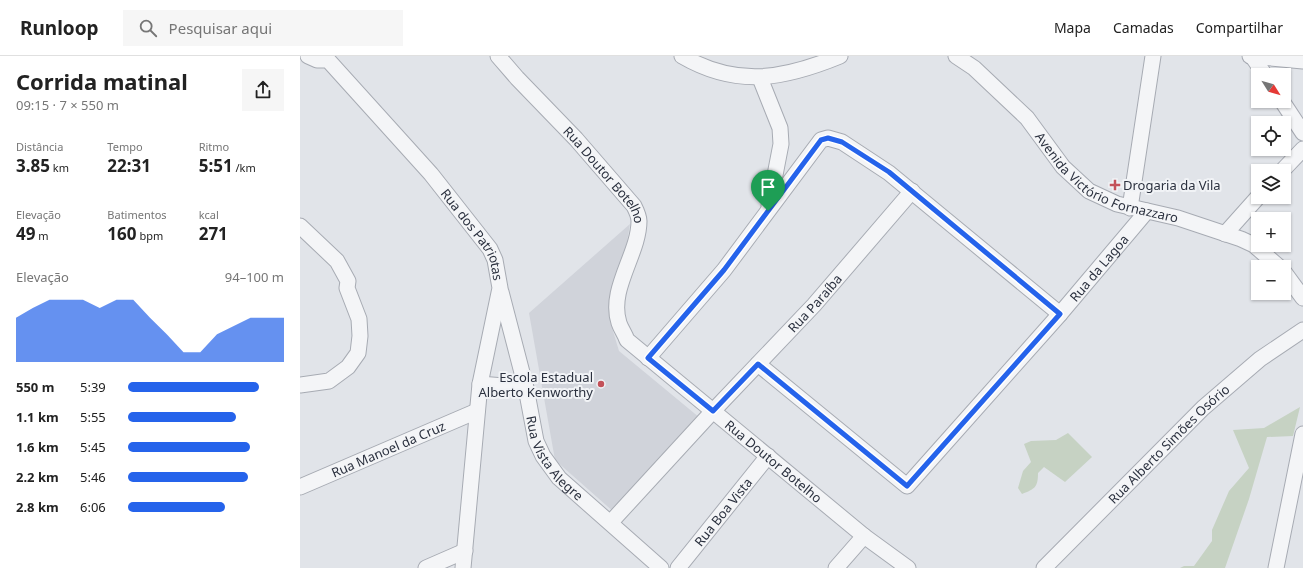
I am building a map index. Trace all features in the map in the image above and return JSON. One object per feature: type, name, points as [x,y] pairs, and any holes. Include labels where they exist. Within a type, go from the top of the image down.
[{"type":"street","name":"Rua dos Patriotas","points":[[308,56],[317,60],[330,58],[431,174],[490,249],[495,260],[500,288],[480,384],[465,551],[462,568]]},
{"type":"street","name":"Rua Doutor Botelho","points":[[498,56],[517,78],[608,173],[634,206],[639,220],[636,236],[619,289],[617,310],[619,323],[627,340],[864,536],[908,568]]},
{"type":"street","points":[[682,56],[697,64],[732,76],[760,78],[816,66],[840,56]]},
{"type":"street","name":"Avenida Victório Fornazzaro","points":[[956,56],[975,62],[1027,118],[1063,168],[1089,192],[1117,204],[1178,218],[1254,245],[1271,260]]},
{"type":"street","points":[[1130,208],[1154,56]]},
{"type":"street","points":[[1251,56],[1303,61]]},
{"type":"street","points":[[1251,56],[1259,68]]},
{"type":"street","points":[[760,78],[780,128],[781,144],[768,211]]},
{"type":"street","points":[[1287,108],[1303,133]]},
{"type":"street","points":[[648,358],[724,270],[821,140],[828,138],[842,142],[889,172],[1060,314]]},
{"type":"street","points":[[1289,164],[1303,149]]},
{"type":"street","name":"Rua Paraíba","points":[[611,522],[713,411],[814,305],[912,191]]},
{"type":"street","points":[[1224,234],[1251,204]]},
{"type":"street","name":"Rua da Lagoa","points":[[758,364],[907,486],[1060,314],[1147,211]]},
{"type":"street","points":[[300,226],[337,261],[348,281],[347,288],[359,319],[360,336],[358,353],[348,367],[329,381],[300,386]]},
{"type":"street","points":[[1291,282],[1303,298]]},
{"type":"street","name":"Rua Vista Alegre","points":[[500,288],[526,388],[536,441],[549,466],[559,478],[611,522],[661,568]]},
{"type":"street","name":"Rua Alberto Simões Osório","points":[[1044,568],[1203,408],[1260,359],[1303,330]]},
{"type":"street","points":[[480,384],[526,388]]},
{"type":"street","name":"Rua Manoel da Cruz","points":[[300,487],[477,411]]},
{"type":"street","points":[[1276,568],[1303,434]]},
{"type":"street","name":"Rua Boa Vista","points":[[678,568],[768,456]]},
{"type":"street","points":[[836,568],[864,536]]},
{"type":"street","points":[[426,568],[465,551]]},
{"type":"shaded area","name":"Escola Estadual Alberto Kenworthy","points":[[630,224],[610,321],[619,351],[700,418],[615,513],[555,460],[529,313]]},
{"type":"green space","points":[[1300,407],[1293,436],[1267,437],[1249,499],[1225,568],[1180,568],[1184,566],[1194,566],[1212,541],[1212,530],[1229,491],[1249,468],[1233,430],[1264,428]]},
{"type":"green space","points":[[1068,433],[1092,457],[1065,482],[1044,467],[1038,473],[1035,487],[1022,494],[1018,488],[1023,471],[1031,462],[1024,444],[1031,441],[1056,440]]},
{"type":"place","name":"Drogaria da Vila","points":[[1115,185]]},
{"type":"place","name":"Escola Estadual Alberto Kenworthy","points":[[601,384]]},
{"type":"route","points":[[828,138],[835,139],[889,172],[1060,314],[907,486],[758,364],[713,411],[648,358],[724,270],[768,211],[821,140],[828,138]]}]
